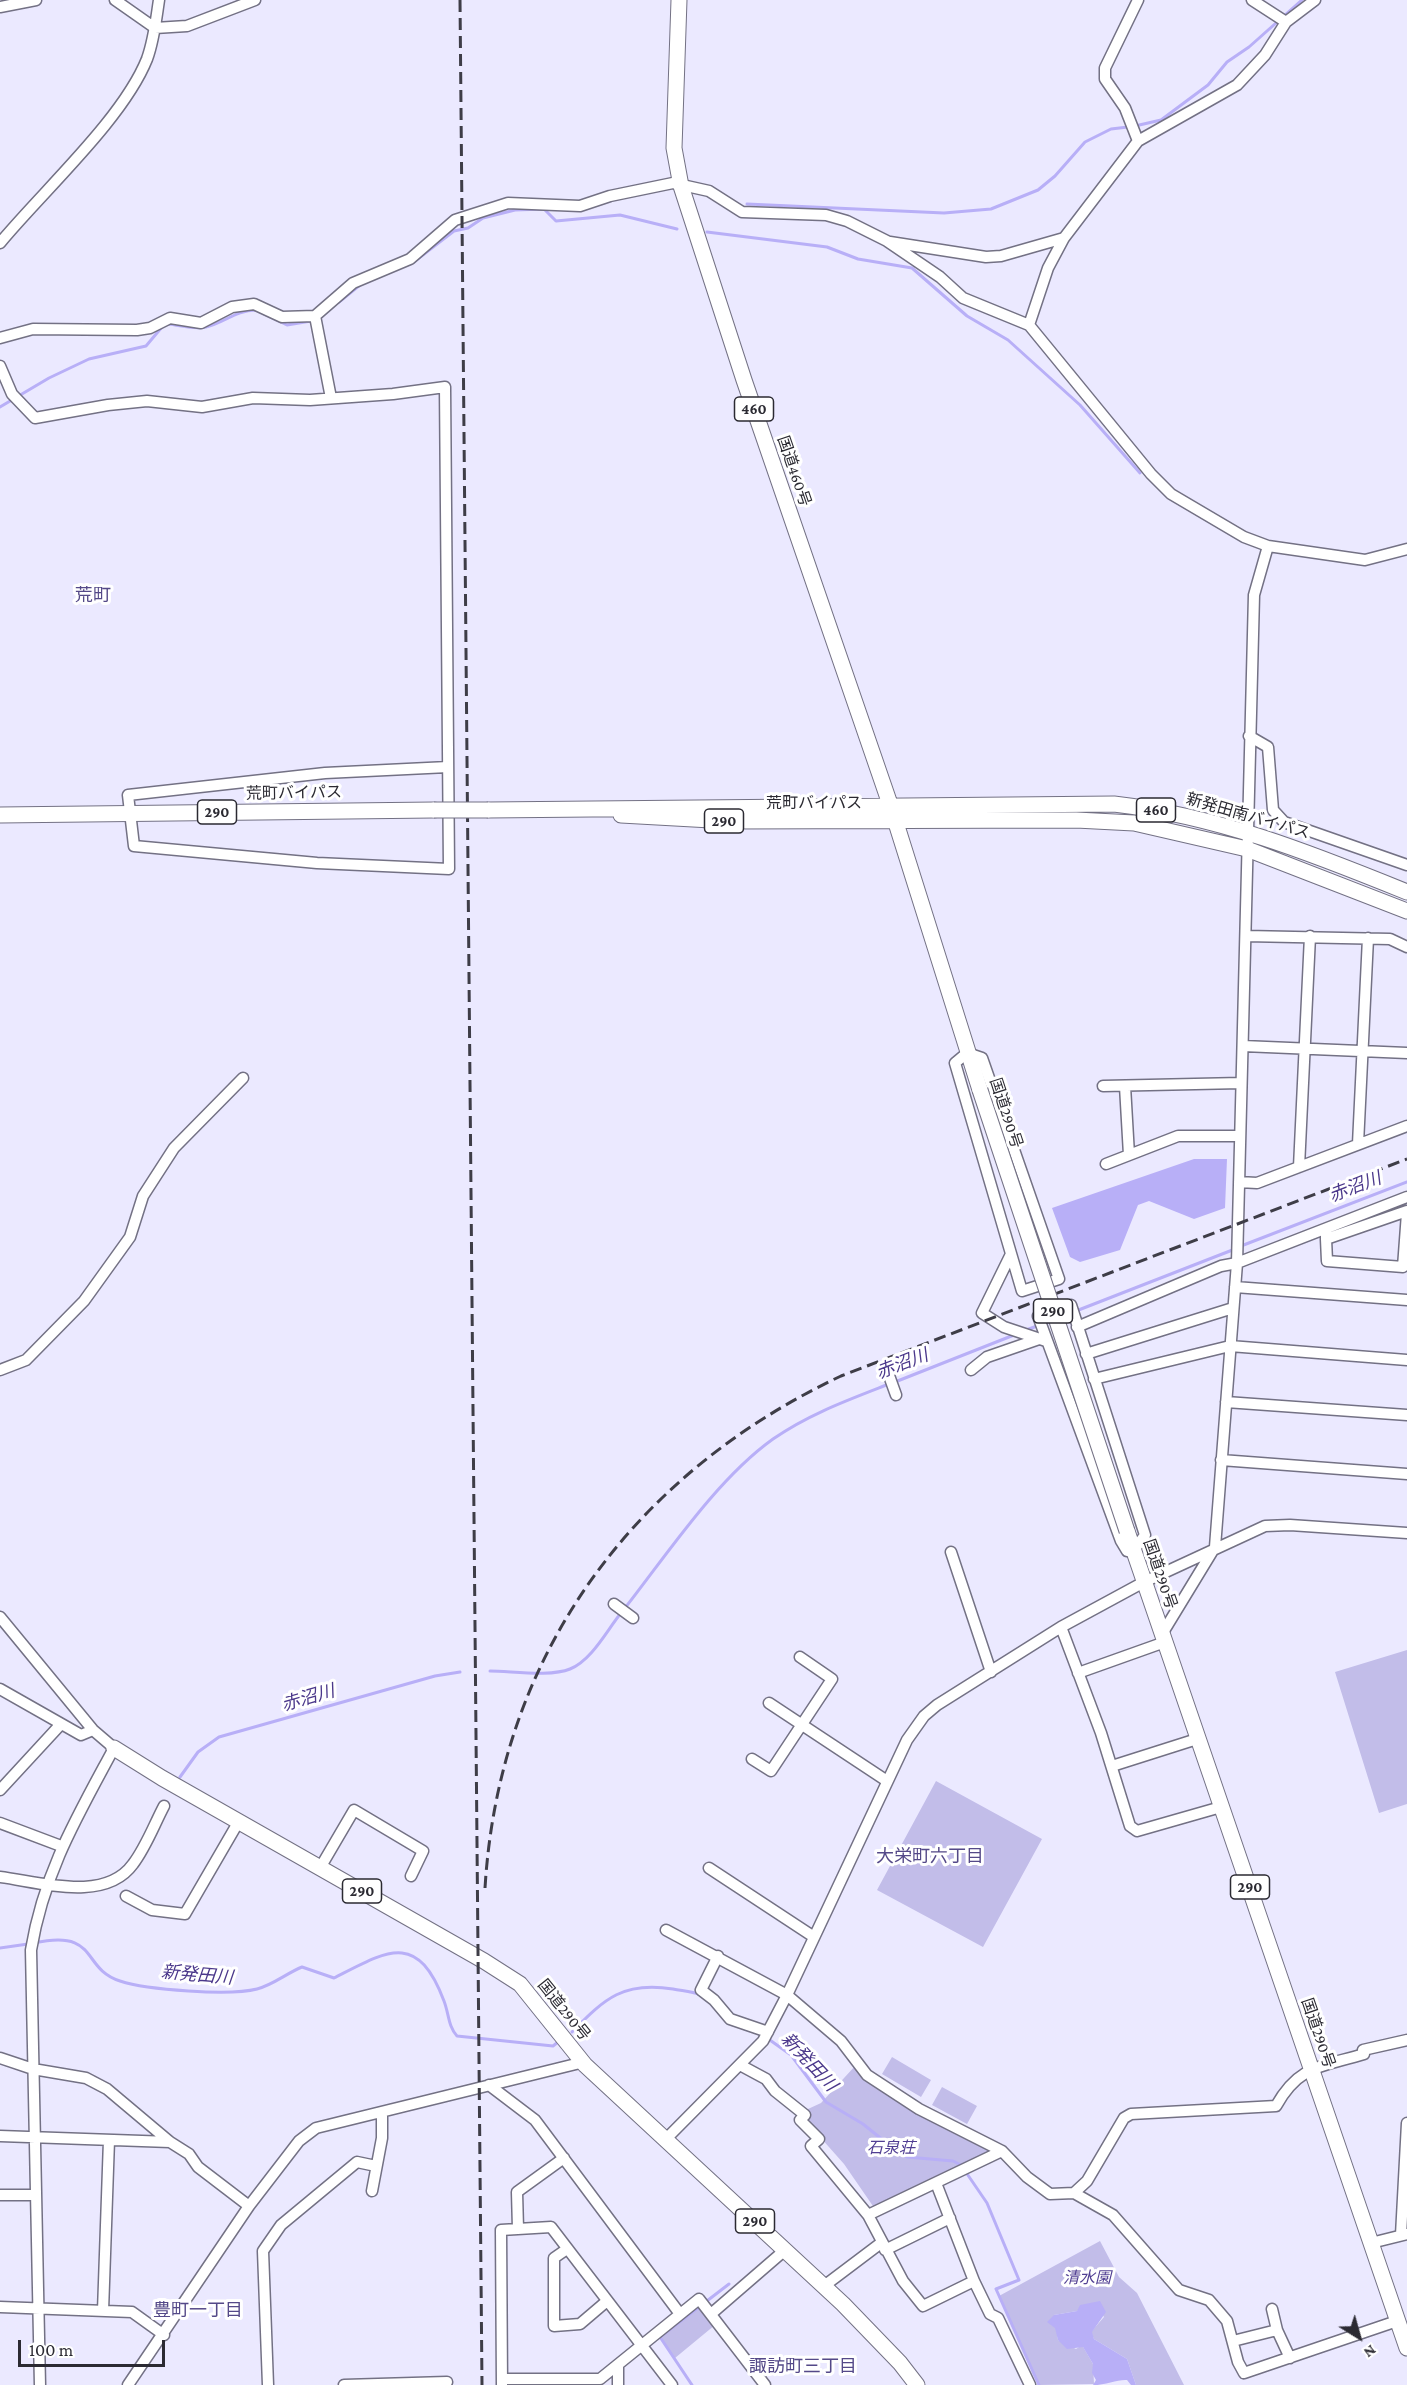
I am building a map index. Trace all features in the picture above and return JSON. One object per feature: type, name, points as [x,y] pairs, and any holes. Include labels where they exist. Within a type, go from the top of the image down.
[{"type":"highway","name":"国道460号","points":[[679,0],[674,148],[681,186],[744,380],[893,814]]},
{"type":"highway","name":"新発田南バイパス","points":[[893,814],[1114,804],[1173,813],[1248,831],[1407,892]]},
{"type":"highway","name":"荒町バイパス","points":[[0,815],[552,809],[729,821],[893,814]]},
{"type":"highway","name":"新発田南バイパス","points":[[893,814],[1108,821],[1163,828],[1247,849],[1407,910]]},
{"type":"highway","name":"国道290号","points":[[893,814],[967,1053],[1144,1582],[1407,2348]]},
{"type":"highway","name":"国道290号","points":[[114,1748],[162,1778],[484,1961],[520,1984],[585,2065],[824,2286],[900,2363],[917,2385]]},
{"type":"street","points":[[0,7],[36,0]]},
{"type":"street","points":[[115,0],[155,28],[187,26],[255,0]]},
{"type":"street","points":[[0,243],[128,94],[147,59],[159,0]]},
{"type":"street","points":[[1138,0],[1105,68],[1105,79],[1125,108],[1138,141]]},
{"type":"street","points":[[1252,0],[1286,22]]},
{"type":"street","points":[[1029,325],[1048,268],[1064,238],[1138,141],[1237,85],[1265,55],[1286,22],[1316,0]]},
{"type":"street","points":[[0,338],[33,329],[137,330],[150,328],[170,318],[201,323],[232,307],[254,304],[282,317],[315,316],[353,283],[410,259],[455,220],[508,203],[580,206],[673,183],[709,191],[742,212],[826,215],[847,221],[887,241],[940,277],[963,298],[1029,325],[1075,385],[1150,474],[1171,494],[1244,537],[1268,546],[1365,560],[1407,549]]},
{"type":"street","points":[[887,241],[986,257],[1001,256],[1064,238]]},
{"type":"street","points":[[315,316],[331,398]]},
{"type":"street","points":[[0,366],[12,394],[35,418],[108,405],[147,401],[201,407],[253,398],[310,400],[393,394],[445,387],[449,869],[317,863],[134,846],[128,813],[128,795],[325,773],[448,767]]},
{"type":"street","points":[[1078,1673],[1164,1638],[1215,1547],[1237,1263],[1238,1136],[1243,1046],[1254,595],[1268,546]]},
{"type":"street","points":[[1249,736],[1268,747],[1274,810],[1284,822],[1407,865]]},
{"type":"street","points":[[1246,936],[1390,939],[1407,947]]},
{"type":"street","points":[[1299,1167],[1310,936]]},
{"type":"street","points":[[1358,1144],[1368,938]]},
{"type":"street","points":[[1243,1046],[1407,1053]]},
{"type":"street","points":[[967,1053],[982,1058],[1059,1279],[1022,1291],[1010,1256],[955,1064],[967,1053]]},
{"type":"street","points":[[0,1370],[26,1360],[84,1301],[130,1237],[143,1196],[174,1148],[243,1078]]},
{"type":"street","points":[[1103,1086],[1241,1083]]},
{"type":"street","points":[[1125,1086],[1129,1155]]},
{"type":"street","points":[[1239,1182],[1257,1183],[1407,1125]]},
{"type":"street","points":[[1106,1164],[1178,1136],[1238,1136]]},
{"type":"street","points":[[1326,1234],[1407,1197]]},
{"type":"street","points":[[1077,1327],[1221,1266],[1237,1263],[1326,1234],[1407,1212],[1403,1267],[1327,1261],[1326,1234]]},
{"type":"street","points":[[1010,1256],[982,1313],[1004,1327],[1043,1340]]},
{"type":"street","points":[[1235,1287],[1407,1300]]},
{"type":"street","points":[[1071,1305],[1077,1327],[1145,1535],[1134,1550],[1127,1551],[1120,1541],[1043,1340],[1038,1316],[1071,1305]]},
{"type":"street","points":[[1086,1354],[1233,1308]]},
{"type":"street","points":[[971,1370],[987,1357],[1043,1340]]},
{"type":"street","points":[[1094,1379],[1230,1347],[1407,1360]]},
{"type":"street","points":[[887,1370],[896,1395]]},
{"type":"street","points":[[1226,1402],[1407,1415]]},
{"type":"street","points":[[1221,1460],[1407,1474]]},
{"type":"street","points":[[666,2139],[766,2037],[907,1740],[924,1716],[1061,1627],[1144,1582],[1195,1560],[1215,1547],[1265,1526],[1290,1524],[1407,1533]]},
{"type":"street","points":[[951,1552],[991,1672]]},
{"type":"street","points":[[614,1604],[633,1618]]},
{"type":"street","points":[[0,1617],[93,1731],[114,1748],[61,1846],[47,1883],[31,1950],[40,2385]]},
{"type":"street","points":[[1061,1627],[1112,1766],[1130,1826],[1137,1831],[1221,1807]]},
{"type":"street","points":[[752,1759],[771,1771],[832,1679],[800,1657]]},
{"type":"street","points":[[0,1689],[81,1735],[93,1731]]},
{"type":"street","points":[[769,1703],[802,1727],[887,1781]]},
{"type":"street","points":[[0,1790],[61,1724]]},
{"type":"street","points":[[1112,1766],[1197,1739]]},
{"type":"street","points":[[0,1877],[96,1887],[119,1877],[133,1865],[164,1806]]},
{"type":"street","points":[[320,1868],[354,1810],[423,1851],[411,1876]]},
{"type":"street","points":[[126,1896],[152,1910],[185,1914],[239,1821]]},
{"type":"street","points":[[0,1823],[61,1846]]},
{"type":"street","points":[[709,1868],[814,1936]]},
{"type":"street","points":[[666,1930],[787,1995],[841,2041],[867,2074],[919,2109],[1002,2151],[1027,2177],[1050,2194],[1074,2193],[1113,2216],[1179,2290],[1209,2300],[1227,2320],[1238,2362],[1245,2373],[1397,2321]]},
{"type":"street","points":[[718,1956],[701,1990],[714,2000],[730,2019],[766,2037]]},
{"type":"street","points":[[1074,2193],[1087,2181],[1124,2118],[1137,2113],[1276,2106],[1294,2079],[1311,2069],[1364,2054],[1363,2050],[1407,2040]]},
{"type":"street","points":[[0,2058],[33,2069],[86,2078],[107,2089],[170,2142],[189,2154],[198,2167],[249,2206]]},
{"type":"street","points":[[128,2385],[164,2335],[249,2206],[299,2141],[316,2128],[580,2063],[585,2065]]},
{"type":"street","points":[[740,2065],[766,2079],[775,2091],[805,2115],[800,2120],[819,2139],[811,2146],[868,2215],[883,2246],[923,2306],[974,2281]]},
{"type":"street","points":[[489,2085],[535,2120],[680,2314]]},
{"type":"street","points":[[372,2191],[382,2138],[382,2113]]},
{"type":"street","points":[[1371,2243],[1404,2235],[1407,2123]]},
{"type":"street","points":[[0,2136],[170,2142]]},
{"type":"street","points":[[103,2311],[109,2140]]},
{"type":"street","points":[[868,2215],[1002,2151]]},
{"type":"street","points":[[518,2229],[517,2192],[564,2158]]},
{"type":"street","points":[[268,2385],[263,2251],[280,2225],[357,2162],[376,2166]]},
{"type":"street","points":[[936,2183],[974,2281],[990,2314],[998,2318],[1030,2385]]},
{"type":"street","points":[[0,2195],[36,2195]]},
{"type":"street","points":[[824,2286],[883,2246],[950,2218]]},
{"type":"street","points":[[672,2385],[641,2345],[607,2301],[551,2227],[501,2230],[502,2382],[574,2382],[600,2379],[641,2345],[699,2299],[765,2385]]},
{"type":"street","points":[[567,2248],[554,2258],[554,2326],[580,2324],[607,2301]]},
{"type":"street","points":[[711,2314],[786,2250]]},
{"type":"street","points":[[0,2307],[132,2312],[164,2335]]},
{"type":"street","points":[[1272,2309],[1276,2330],[1290,2358]]},
{"type":"street","points":[[1233,2342],[1276,2330]]},
{"type":"street","points":[[618,2365],[618,2385]]},
{"type":"street","points":[[345,2385],[447,2382]]},
{"type":"green space","points":[[1407,1650],[1407,1804],[1379,1813],[1335,1672]]},
{"type":"green space","points":[[936,1781],[1042,1839],[983,1947],[877,1890]]},
{"type":"green space","points":[[892,2057],[931,2080],[921,2097],[882,2074]]},
{"type":"green space","name":"石泉荘","points":[[856,2065],[865,2075],[999,2151],[875,2209],[844,2164],[805,2120],[808,2109],[821,2103]]},
{"type":"green space","points":[[942,2087],[977,2106],[967,2124],[932,2105]]},
{"type":"green space","name":"清水園","points":[[1100,2241],[1119,2277],[1137,2293],[1184,2385],[1136,2385],[1127,2359],[1094,2339],[1091,2332],[1104,2317],[1095,2303],[1077,2311],[1054,2315],[1058,2340],[1076,2349],[1082,2345],[1093,2364],[1094,2384],[1039,2385],[999,2296]]},
{"type":"green space","points":[[699,2304],[715,2325],[675,2358],[658,2336]]},
{"type":"shaded area","points":[[1194,1159],[1227,1159],[1225,1208],[1194,1219],[1149,1201],[1138,1205],[1120,1250],[1080,1262],[1070,1257],[1052,1208]]},
{"type":"shaded area","points":[[1100,2301],[1106,2312],[1092,2332],[1094,2339],[1127,2359],[1136,2385],[1131,2385],[1124,2380],[1093,2385],[1096,2380],[1092,2373],[1093,2364],[1083,2347],[1067,2349],[1058,2340],[1055,2328],[1047,2322],[1054,2315],[1077,2311],[1080,2305]]},
{"type":"waterway","points":[[1135,126],[1161,120],[1208,85],[1227,62],[1249,47],[1302,0]]},
{"type":"waterway","points":[[747,204],[944,213],[991,209],[1038,190],[1055,176],[1085,142],[1111,129],[1128,127]]},
{"type":"waterway","points":[[415,261],[454,231],[468,228],[483,218],[515,210],[544,209],[556,221],[620,215],[677,229]]},
{"type":"waterway","points":[[707,232],[827,247],[858,259],[912,268],[967,316],[1008,340],[1080,405],[1140,473]]},
{"type":"waterway","points":[[339,302],[360,285]]},
{"type":"waterway","points":[[168,324],[201,328],[219,323],[242,312],[256,310]]},
{"type":"waterway","points":[[264,314],[287,325],[311,321]]},
{"type":"waterway","points":[[0,407],[49,378],[89,359],[146,346],[162,327]]},
{"type":"waterway","name":"赤沼川","points":[[1241,1246],[1407,1182]]},
{"type":"waterway","name":"赤沼川","points":[[1076,1311],[1235,1249]]},
{"type":"waterway","name":"赤沼川","points":[[1026,1330],[1051,1321]]},
{"type":"waterway","name":"赤沼川","points":[[895,1382],[1014,1335]]},
{"type":"waterway","name":"赤沼川","points":[[625,1608],[694,1518],[752,1455],[801,1422],[889,1384]]},
{"type":"waterway","name":"赤沼川","points":[[490,1671],[552,1673],[570,1669],[592,1652],[621,1613]]},
{"type":"waterway","name":"赤沼川","points":[[180,1777],[198,1752],[219,1737],[435,1676],[460,1672]]},
{"type":"waterway","name":"新発田川","points":[[34,1943],[55,1940],[70,1941],[80,1945],[99,1968],[120,1981],[149,1987],[209,1992],[257,1989],[302,1967],[334,1978],[385,1955],[399,1953],[411,1955],[423,1964],[434,1979],[457,2036],[553,2046],[558,2042]]},
{"type":"waterway","name":"新発田川","points":[[0,1948],[28,1944]]},
{"type":"waterway","name":"新発田川","points":[[572,2032],[606,2001],[628,1990],[656,1987],[700,1995]]},
{"type":"waterway","name":"新発田川","points":[[767,2038],[791,2055],[826,2102],[863,2124],[899,2153],[907,2157],[953,2161],[961,2165],[987,2203],[1019,2280],[996,2289],[1039,2385]]},
{"type":"waterway","points":[[692,2385],[660,2337],[729,2284]]},
{"type":"railway","points":[[460,0],[482,2385]]},
{"type":"railway","points":[[485,1888],[496,1803],[517,1723],[549,1649],[590,1581],[641,1520],[700,1465],[767,1417],[841,1376],[1407,1159]]},
{"type":"district","name":"荒町","points":[[93,595]]},
{"type":"district","name":"大栄町六丁目","points":[[930,1856]]},
{"type":"district","name":"豊町一丁目","points":[[198,2310]]},
{"type":"district","name":"諏訪町三丁目","points":[[803,2366]]}]
